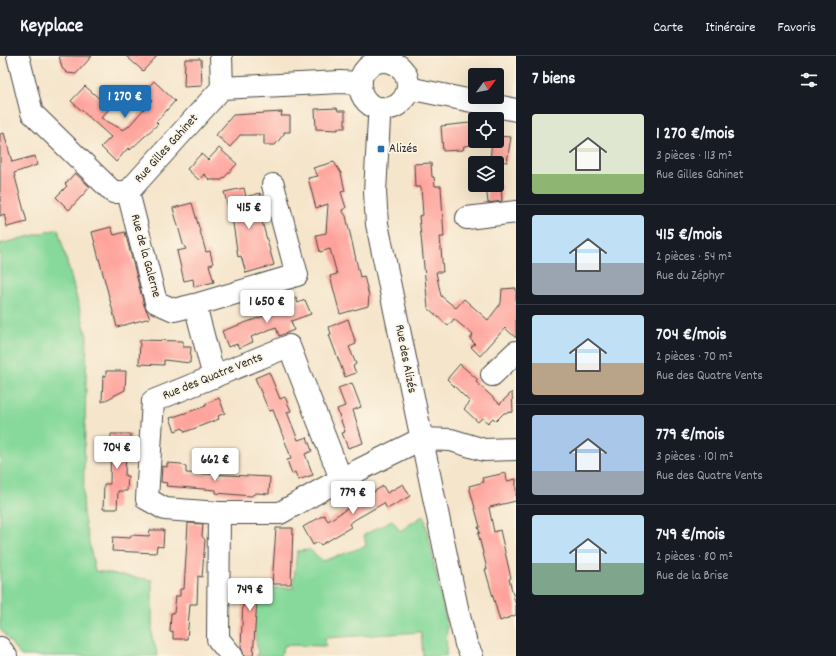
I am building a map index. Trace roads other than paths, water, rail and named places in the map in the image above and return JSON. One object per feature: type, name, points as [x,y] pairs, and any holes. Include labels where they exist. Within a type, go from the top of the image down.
[{"type":"street","name":"Rue Gilles Gahinet","points":[[18,56],[32,113],[114,192],[128,192],[222,88]]},
{"type":"street","points":[[221,56],[222,88],[340,82],[361,83]]},
{"type":"street","points":[[376,59],[387,62],[398,61],[406,76],[408,88],[401,101],[396,106],[381,108],[374,106],[364,97],[361,83],[365,71],[376,59]]},
{"type":"street","points":[[408,88],[516,110]]},
{"type":"street","name":"Rue des Alizés","points":[[381,108],[375,192],[377,224],[420,439],[457,608],[466,644],[472,656]]},
{"type":"street","points":[[214,377],[195,305],[297,275],[273,186]]},
{"type":"street","name":"Rue de la Galerne","points":[[128,192],[156,302],[174,310],[195,305]]},
{"type":"street","points":[[467,218],[516,212]]},
{"type":"street","name":"Rue des Quatre Vents","points":[[341,479],[289,346],[153,401],[147,499],[165,509],[219,513],[280,513],[341,479],[420,439]]},
{"type":"street","points":[[492,375],[516,352]]},
{"type":"street","points":[[420,439],[451,440],[484,450],[516,450]]},
{"type":"street","points":[[219,513],[218,639],[232,656]]},
{"type":"street","name":"Rue des Alizés","points":[[457,608],[457,656]]},
{"type":"street","points":[[0,648],[6,656]]},
{"type":"place","name":"Alizés","points":[[381,149]]}]
